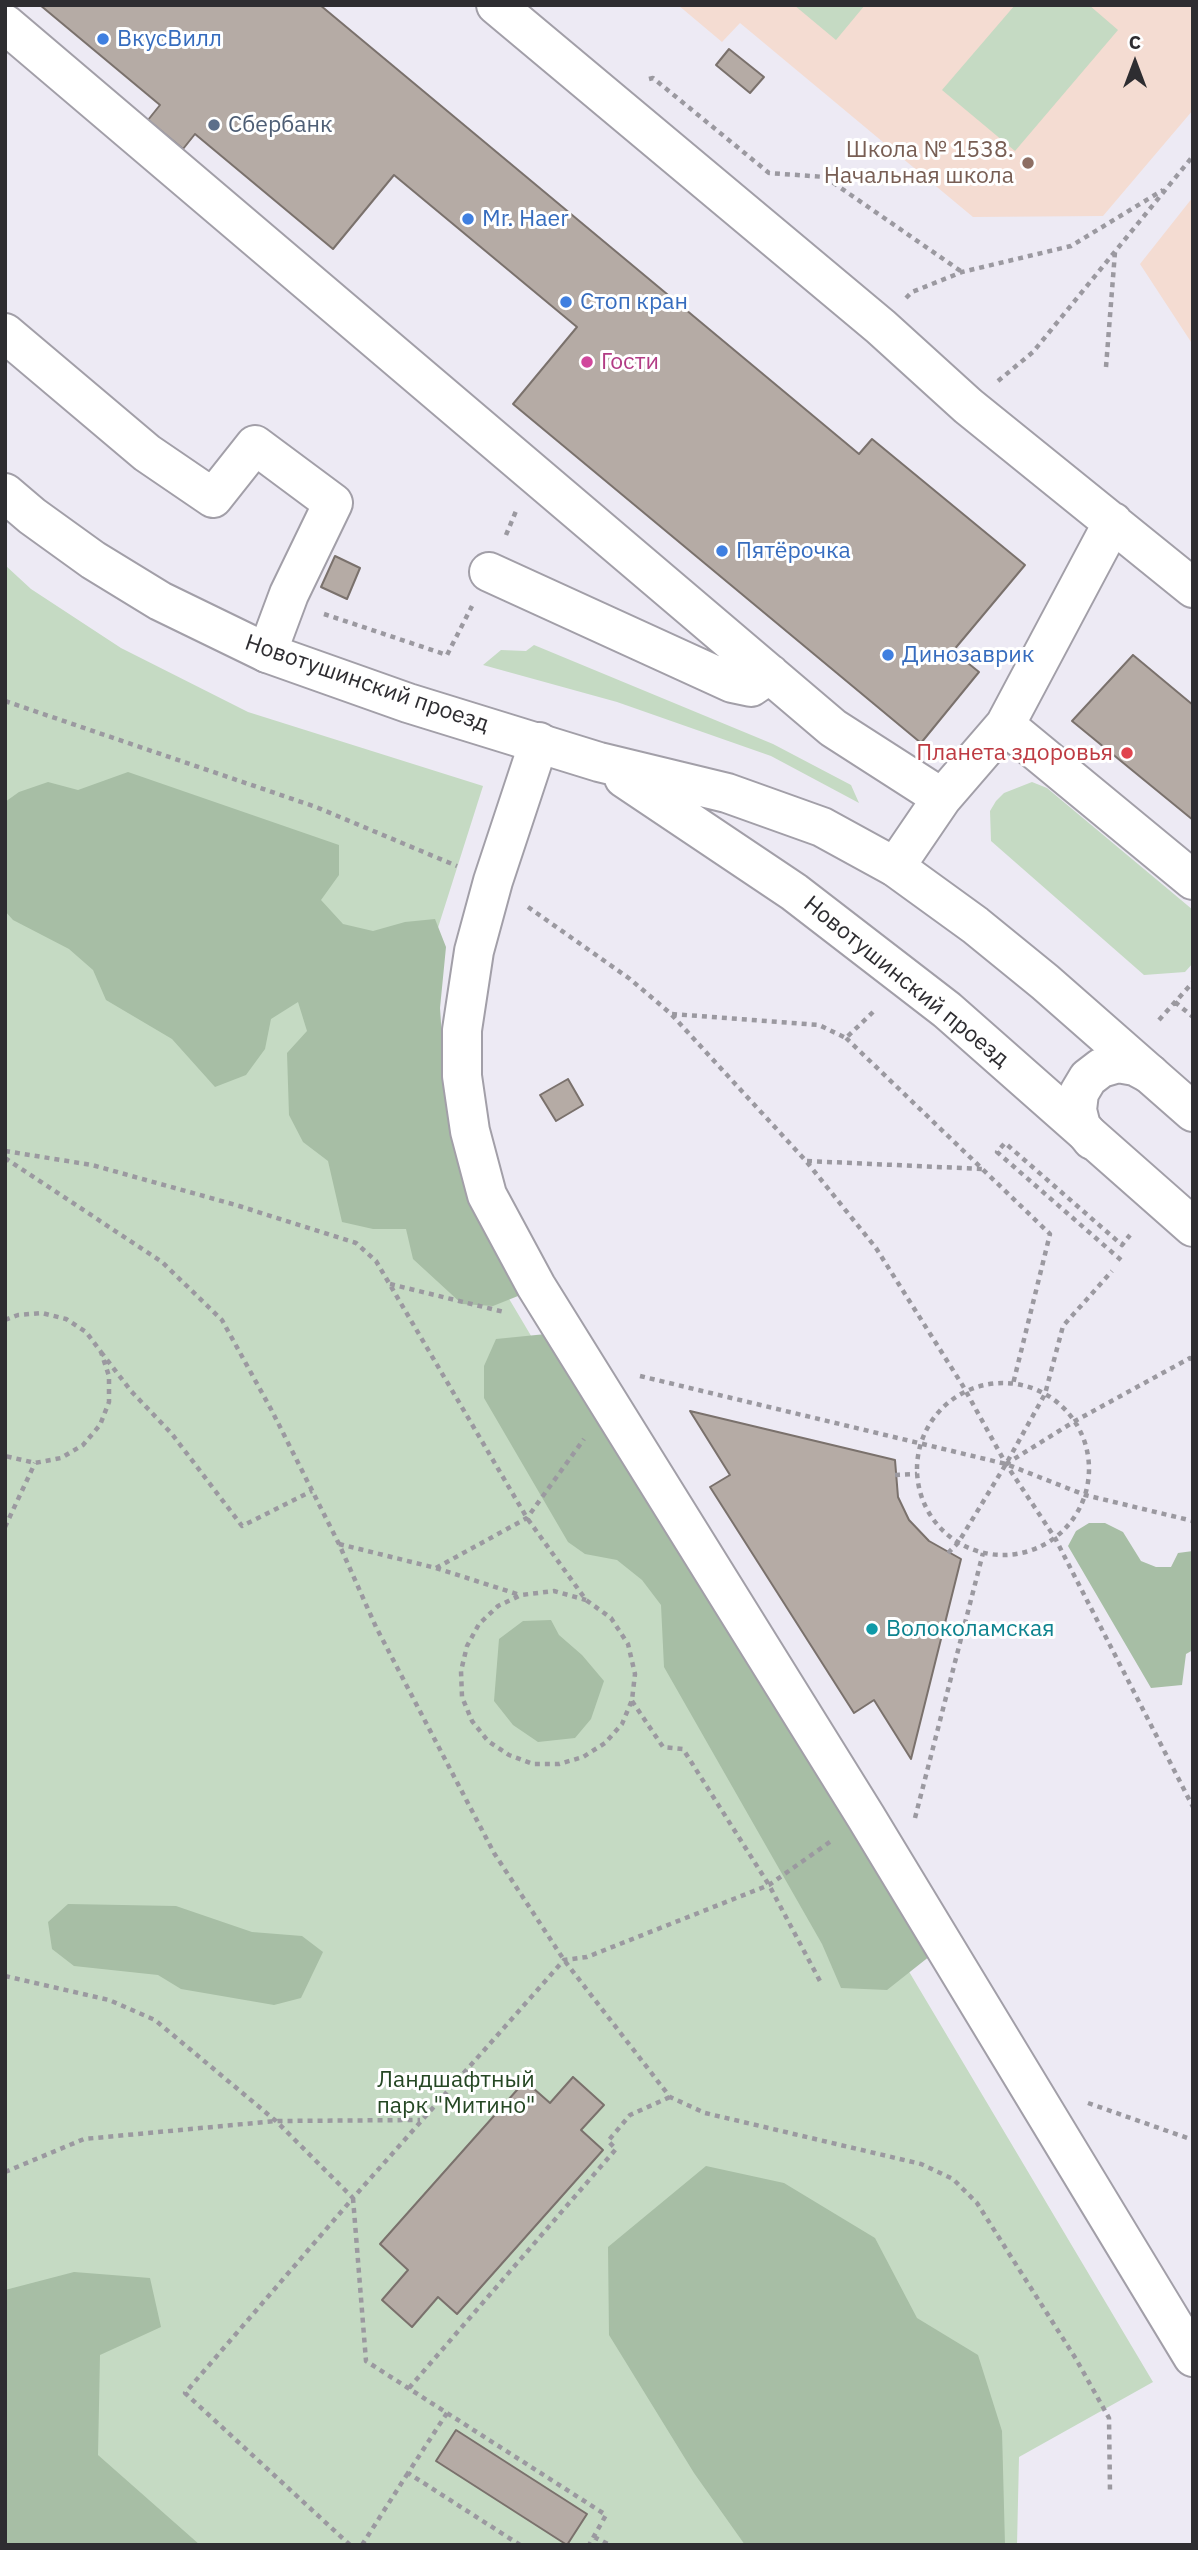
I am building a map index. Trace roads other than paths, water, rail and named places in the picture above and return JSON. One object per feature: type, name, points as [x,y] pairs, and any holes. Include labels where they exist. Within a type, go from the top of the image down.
[{"type":"main road","points":[[496,5],[881,327],[968,406],[1193,588]]},
{"type":"main road","points":[[5,24],[833,728],[942,798]]},
{"type":"main road","points":[[5,333],[147,453],[213,498],[255,445],[333,503],[287,600],[267,653]]},
{"type":"main road","name":"Новотушинский проезд","points":[[5,493],[93,560],[160,601],[267,653],[408,703],[599,762],[739,797],[822,827],[895,867],[1045,982],[1193,1112]]},
{"type":"main road","points":[[895,867],[942,798],[1005,725],[1113,522]]},
{"type":"main road","points":[[489,572],[732,683],[751,687],[770,674]]},
{"type":"main road","points":[[1005,725],[1193,880]]},
{"type":"main road","points":[[539,742],[492,881],[474,951],[462,1030],[462,1076],[470,1131],[487,1195],[559,1322],[874,1829],[1193,2357]]},
{"type":"main road","name":"Новотушинский проезд","points":[[599,762],[704,829],[805,900],[947,1010],[1193,1227]]},
{"type":"main road","points":[[1092,1140],[1082,1126],[1077,1110],[1079,1093],[1088,1078],[1101,1068],[1118,1063],[1135,1066],[1150,1074]]},
{"type":"place","name":"ВкусВилл","points":[[103,39]]},
{"type":"place","name":"Сбербанк","points":[[214,125]]},
{"type":"place","name":"Школа № 1538. Начальная школа","points":[[1028,163]]},
{"type":"place","name":"Mr. Haer","points":[[468,219]]},
{"type":"place","name":"Стоп кран","points":[[566,302]]},
{"type":"place","name":"Гости","points":[[587,362]]},
{"type":"place","name":"Пятёрочка","points":[[722,551]]},
{"type":"place","name":"Динозаврик","points":[[888,655]]},
{"type":"place","name":"Планета здоровья","points":[[1127,753]]},
{"type":"place","name":"Волоколамская","points":[[872,1629]]},
{"type":"park label","name":"Ландшафтный парк \"Митино\"","points":[[456,2093]]}]
